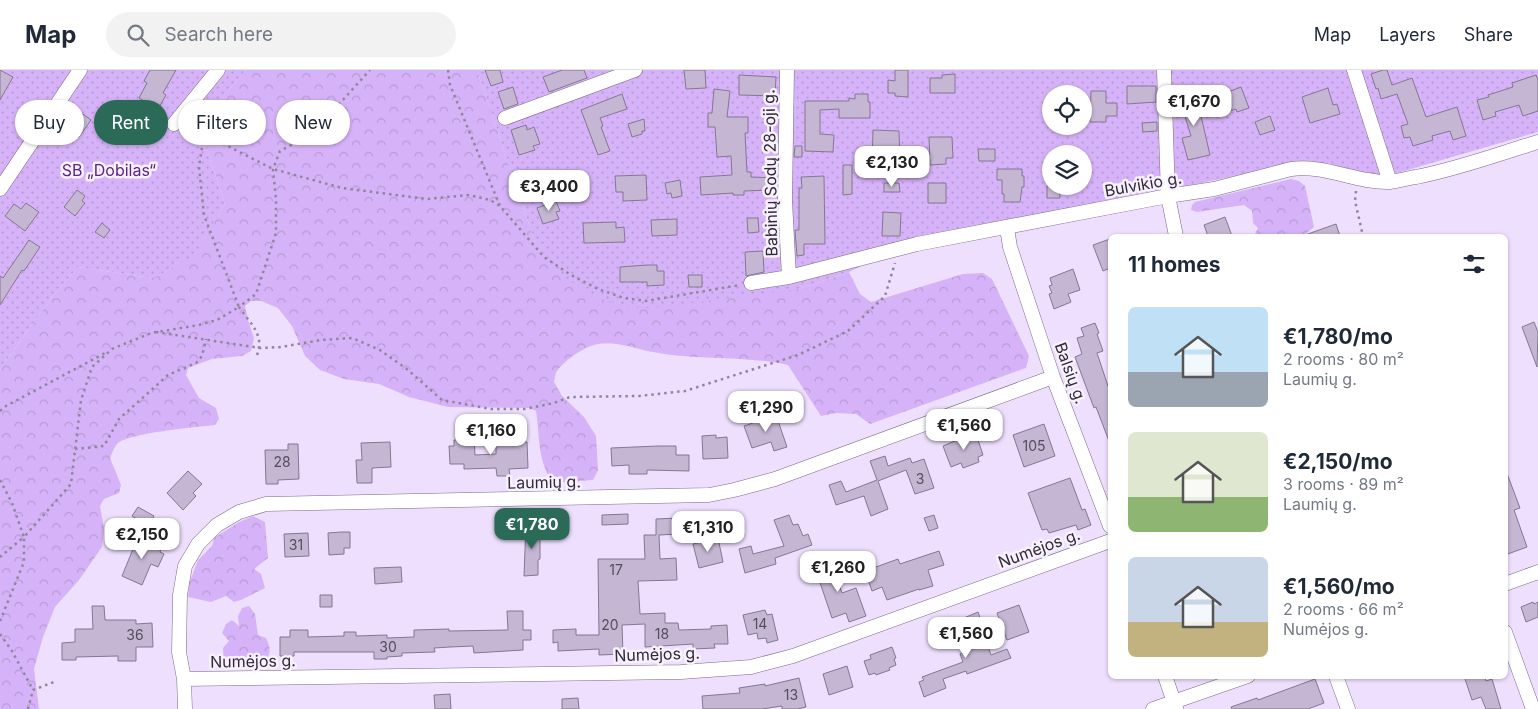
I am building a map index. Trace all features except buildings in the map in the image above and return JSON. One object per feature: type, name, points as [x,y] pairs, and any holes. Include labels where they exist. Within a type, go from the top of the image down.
[{"type":"street","points":[[0,189],[80,70]]},
{"type":"street","points":[[174,124],[218,70]]},
{"type":"street","points":[[505,118],[635,70]]},
{"type":"street","name":"Babinių Sodų 28-oji g.","points":[[787,70],[785,200],[789,277]]},
{"type":"street","points":[[1164,70],[1168,196],[1176,234]]},
{"type":"street","points":[[1354,70],[1390,182]]},
{"type":"street","name":"Bulvikio g.","points":[[751,284],[789,277],[917,244],[1168,196],[1214,190],[1303,167],[1357,179],[1390,182],[1440,172],[1538,142]]},
{"type":"street","name":"Balsių g.","points":[[1007,228],[1010,247],[1053,377],[1108,521]]},
{"type":"street","name":"Laumių g.","points":[[185,709],[184,679],[179,652],[180,595],[185,566],[198,544],[217,525],[239,512],[266,504],[709,495],[775,478],[1053,377]]},
{"type":"street","name":"Numėjos g.","points":[[184,679],[680,672],[751,667],[793,656],[1108,542]]},
{"type":"street","points":[[1508,583],[1538,572]]},
{"type":"street","points":[[1508,640],[1533,709]]},
{"type":"street","points":[[1166,679],[1175,705]]},
{"type":"street","points":[[1153,709],[1175,705],[1240,679]]},
{"type":"street","points":[[1337,679],[1348,709]]},
{"type":"path","points":[[0,411],[112,349],[156,332],[217,320],[256,294],[276,233],[276,200],[273,169],[280,151],[312,134],[370,70]]},
{"type":"path","points":[[448,70],[450,85],[500,206]]},
{"type":"path","points":[[206,84],[207,100]]},
{"type":"path","points":[[202,145],[199,167],[204,215],[239,307],[258,334],[260,348],[257,356]]},
{"type":"path","points":[[226,145],[273,169],[342,188],[427,199],[469,195],[490,200],[500,206],[544,257],[571,276],[598,289],[624,298],[646,301],[751,284]]},
{"type":"path","points":[[1357,179],[1355,201],[1363,234]]},
{"type":"path","points":[[156,332],[260,348],[352,338],[380,350],[408,370],[442,400],[491,409],[525,409],[554,403],[570,397],[639,396],[685,390],[798,355],[848,331],[885,296],[899,250]]},
{"type":"path","points":[[75,449],[104,446],[119,419],[133,406],[168,375],[196,363],[202,356],[206,339]]},
{"type":"path","points":[[0,557],[24,537],[71,484],[81,400],[92,367],[112,349]]},
{"type":"path","points":[[0,480],[12,503],[24,537],[24,562],[0,621]]},
{"type":"path","points":[[0,634],[12,651],[33,690],[28,709]]},
{"type":"path","points":[[33,690],[54,682]]},
{"type":"green space","name":"SB „Dobilas“","points":[[0,70],[246,70],[220,100],[178,100],[178,145],[208,145],[208,153],[225,204],[194,255],[162,274],[151,278],[78,267],[52,297],[0,369]]},
{"type":"green space","points":[[246,70],[477,70],[535,242],[799,289],[849,272],[860,294],[871,302],[963,274],[983,273],[992,279],[1029,356],[1026,368],[870,424],[856,414],[836,413],[821,416],[788,365],[753,360],[682,356],[647,351],[619,344],[597,344],[582,350],[564,363],[556,372],[554,382],[562,396],[584,417],[596,436],[598,470],[593,480],[554,483],[542,458],[536,411],[529,408],[448,407],[409,397],[379,384],[344,379],[320,370],[305,356],[292,326],[278,308],[261,301],[251,301],[245,306],[254,338],[251,351],[242,356],[212,359],[188,368],[186,375],[199,398],[216,408],[219,419],[215,425],[134,437],[123,440],[115,447],[110,458],[121,485],[119,493],[104,499],[100,506],[104,529],[102,547],[79,580],[55,607],[43,637],[34,669],[39,709],[0,709],[0,369],[52,297],[78,267],[151,278],[162,274],[194,254],[225,204],[208,153],[208,145],[266,145],[266,100],[220,100]]},
{"type":"green space","points":[[477,70],[1538,70],[1538,132],[1380,178],[1299,163],[910,242],[849,272],[799,289],[652,308],[628,307],[602,299],[559,275],[535,242]]},
{"type":"green space","points":[[1291,179],[1299,181],[1305,186],[1314,227],[1305,234],[1255,234],[1258,228],[1253,223],[1252,211],[1244,205],[1197,212],[1191,210],[1195,202]]},
{"type":"green space","points":[[253,516],[265,522],[268,558],[254,569],[261,574],[265,588],[234,602],[226,596],[211,602],[188,597],[189,584],[198,560],[212,546],[214,538],[239,522]]},
{"type":"green space","points":[[249,606],[255,614],[258,635],[266,638],[268,642],[270,650],[268,656],[265,663],[224,666],[223,648],[229,641],[222,633],[226,624],[232,620],[239,626],[238,616],[242,608]]}]
